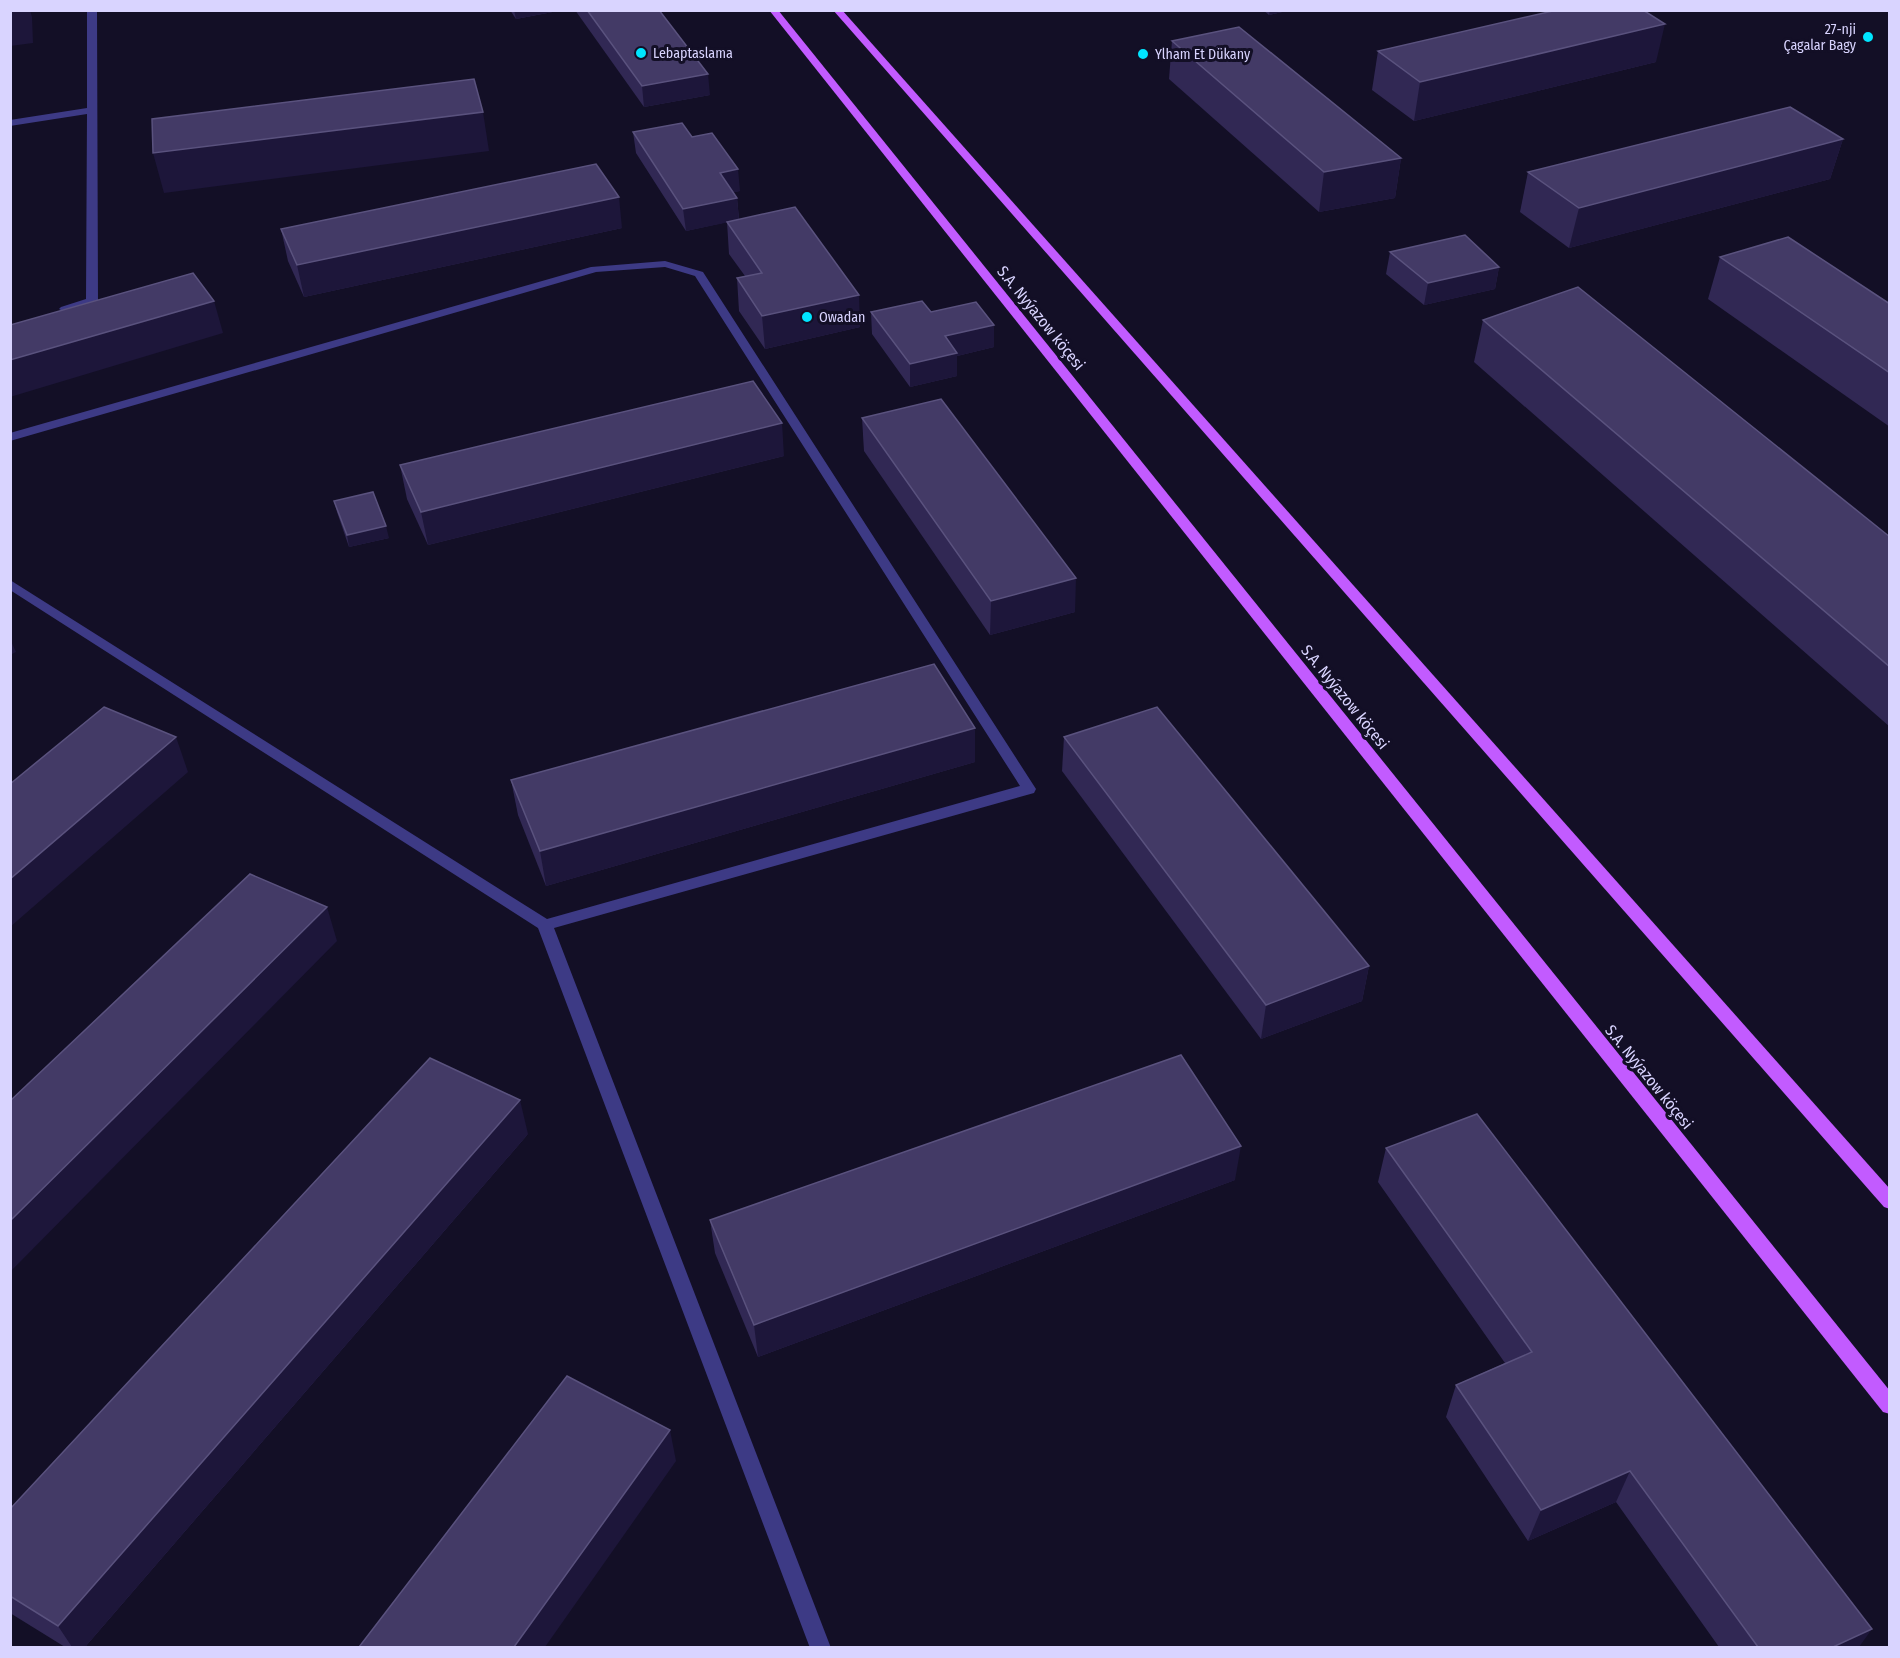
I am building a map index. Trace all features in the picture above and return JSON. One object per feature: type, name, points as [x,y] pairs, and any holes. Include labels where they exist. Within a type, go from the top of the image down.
[{"type":"main road","name":"S.A. Nyýazow köçesi","points":[[773,10],[1890,1406]]},
{"type":"main road","points":[[837,10],[1890,1202]]},
{"type":"lane","points":[[51,314],[92,302],[92,10]]},
{"type":"lane","points":[[10,123],[92,110]]},
{"type":"lane","points":[[10,437],[596,269],[665,264],[699,274],[1029,789],[545,925]]},
{"type":"lane","points":[[10,584],[545,925],[821,1647]]},
{"type":"building","name":"Lebaptaslama","points":[[587,10],[659,10],[708,74],[642,86]]},
{"type":"building","points":[[1557,10],[1643,10],[1665,24],[1420,82],[1378,51]]},
{"type":"building","points":[[1239,27],[1401,158],[1324,172],[1172,41]]},
{"type":"building","points":[[474,79],[483,112],[153,153],[152,119]]},
{"type":"building","points":[[1790,107],[1843,139],[1579,208],[1528,172]]},
{"type":"building","points":[[682,123],[692,137],[712,133],[738,169],[720,173],[737,198],[683,209],[633,132]]},
{"type":"building","points":[[596,164],[619,197],[297,265],[281,229]]},
{"type":"building","points":[[795,207],[859,295],[762,316],[737,278],[762,273],[727,222]]},
{"type":"building","points":[[1465,235],[1499,267],[1428,283],[1390,252]]},
{"type":"building","points":[[1788,237],[1890,304],[1890,373],[1720,257]]},
{"type":"building","points":[[193,273],[214,301],[10,360],[10,325]]},
{"type":"building","points":[[1578,287],[1890,537],[1890,667],[1483,320]]},
{"type":"building","points":[[922,301],[931,312],[976,302],[994,325],[945,336],[957,353],[910,364],[871,312]]},
{"type":"building","points":[[753,381],[782,423],[421,512],[400,465]]},
{"type":"building","points":[[941,399],[1076,578],[991,601],[862,418]]},
{"type":"building","points":[[373,492],[386,526],[347,535],[334,501]]},
{"type":"building","points":[[934,664],[975,728],[540,851],[511,780]]},
{"type":"building","points":[[104,707],[176,737],[10,879],[10,784]]},
{"type":"building","points":[[1157,707],[1369,966],[1266,1005],[1064,737]]},
{"type":"building","points":[[250,874],[327,907],[10,1221],[10,1101]]},
{"type":"building","points":[[1181,1055],[1241,1146],[754,1325],[710,1220]]},
{"type":"building","points":[[430,1058],[520,1100],[58,1626],[10,1596],[10,1509]]},
{"type":"building","points":[[1477,1114],[1872,1629],[1833,1647],[1758,1647],[1630,1471],[1541,1510],[1456,1385],[1532,1352],[1386,1148]]},
{"type":"building","points":[[567,1376],[670,1430],[514,1647],[359,1647]]},
{"type":"place","name":"27-nji Çagalar Bagy","points":[[1868,37]]},
{"type":"place","name":"Lebaptaslama","points":[[641,53]]},
{"type":"place","name":"Ylham Et Dükany","points":[[1143,54]]},
{"type":"place","name":"Owadan","points":[[807,317]]}]
